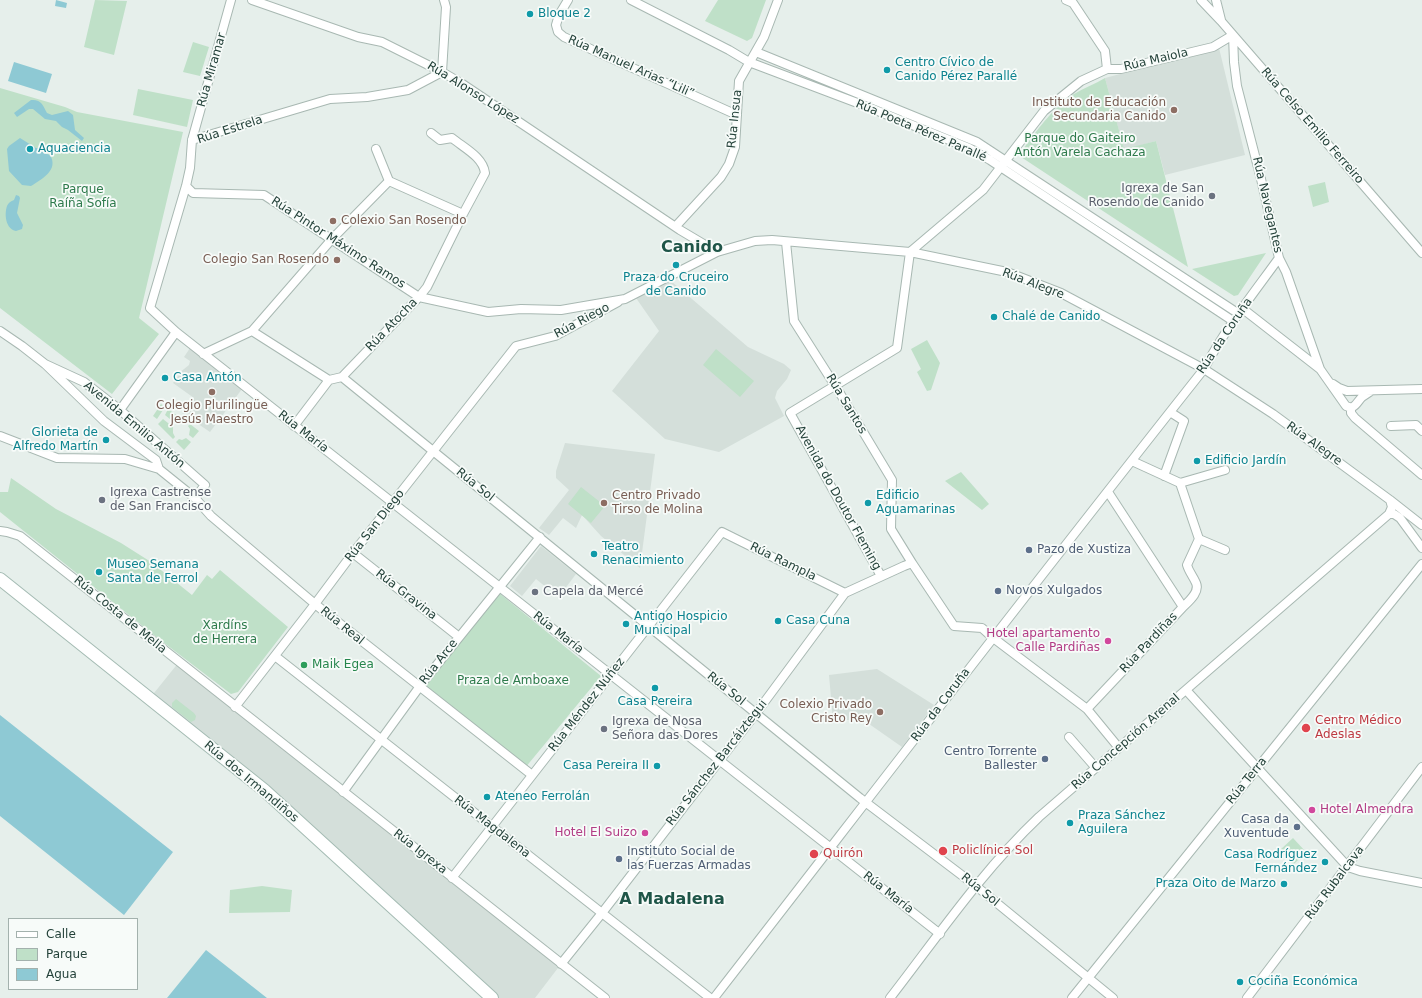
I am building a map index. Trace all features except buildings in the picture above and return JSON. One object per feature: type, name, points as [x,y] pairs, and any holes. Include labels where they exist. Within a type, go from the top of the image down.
[{"type":"main road","name":"Rúa dos Irmandiños","points":[[0,579],[264,790],[492,998]]},
{"type":"street","name":"Rúa Miramar","points":[[192,140],[231,0]]},
{"type":"street","name":"Rúa Alonso López","points":[[252,0],[358,37],[382,42],[442,72],[461,83],[676,226]]},
{"type":"street","points":[[442,72],[446,7],[444,0]]},
{"type":"street","name":"Rúa Manuel Arias “Lili”","points":[[568,0],[559,15],[556,25],[558,32],[564,37],[737,115]]},
{"type":"street","name":"Rúa Poeta Pérez Parallé","points":[[631,0],[644,3],[749,62],[868,107],[968,148],[990,160],[1234,321]]},
{"type":"street","name":"Rúa Insua","points":[[676,226],[721,177],[729,164],[734,146],[739,81],[764,38],[778,0]]},
{"type":"street","points":[[1066,0],[1073,3],[1105,50],[1107,68]]},
{"type":"street","name":"Rúa Celso Emilio Ferreiro","points":[[1201,0],[1221,21],[1422,253]]},
{"type":"street","points":[[1216,0],[1221,21]]},
{"type":"street","name":"Rúa Maiola","points":[[910,252],[982,190],[1044,111],[1081,81],[1107,68],[1121,69],[1213,47],[1233,35]]},
{"type":"street","name":"Rúa Navegantes","points":[[1233,35],[1234,62],[1238,86],[1279,258],[1286,272],[1320,370]]},
{"type":"street","name":"Rúa Poeta Pérez Parallé","points":[[756,52],[977,142],[1241,312]]},
{"type":"street","name":"Rúa Estrela","points":[[176,332],[150,308],[186,186],[190,168],[192,140],[330,99],[367,97],[408,90],[442,72]]},
{"type":"street","points":[[419,296],[427,287],[463,214],[486,173],[480,160],[452,138],[440,140],[431,133]]},
{"type":"street","points":[[376,149],[389,181],[463,214]]},
{"type":"street","points":[[203,354],[252,331],[332,239],[389,181]]},
{"type":"street","name":"Rúa Pintor Máximo Ramos","points":[[186,186],[193,193],[264,195],[419,296]]},
{"type":"street","points":[[676,226],[717,252]]},
{"type":"street","name":"Rúa Alegre","points":[[717,252],[755,241],[786,242],[910,252],[1007,272],[1061,293],[1204,369],[1272,414],[1422,525]]},
{"type":"street","name":"Rúa Santos","points":[[786,242],[794,321],[892,480],[891,529],[912,563]]},
{"type":"street","name":"Rúa Atocha","points":[[342,377],[419,296],[488,312],[521,309],[561,310],[624,298],[717,252]]},
{"type":"street","points":[[835,386],[897,348],[910,252]]},
{"type":"street","name":"Rúa da Coruña","points":[[714,998],[830,847],[866,803],[992,637],[1204,369],[1213,352],[1279,258]]},
{"type":"street","name":"Rúa Riego","points":[[516,346],[555,336],[624,298]]},
{"type":"street","name":"Rúa Navegantes","points":[[1241,312],[1320,370],[1342,400]]},
{"type":"street","points":[[0,331],[45,364],[104,421],[156,460],[159,469]]},
{"type":"street","points":[[252,331],[329,380]]},
{"type":"street","points":[[120,410],[176,332]]},
{"type":"street","name":"Rúa María","points":[[176,332],[940,934]]},
{"type":"street","name":"Rúa San Diego","points":[[235,707],[353,553],[516,346]]},
{"type":"street","name":"Avenida Emilio Antón","points":[[45,364],[84,382],[120,410],[206,485],[195,498]]},
{"type":"street","points":[[294,426],[329,380],[342,377]]},
{"type":"street","name":"Rúa Sol","points":[[342,377],[866,803],[976,886],[1113,998]]},
{"type":"street","name":"Rúa Navegantes","points":[[1327,378],[1339,388],[1351,392]]},
{"type":"street","name":"Avenida do Doutor Fleming","points":[[835,386],[790,413],[881,576],[912,563]]},
{"type":"street","points":[[1351,408],[1346,406],[1342,400],[1343,395],[1351,392],[1422,389]]},
{"type":"street","points":[[1351,408],[1356,406],[1359,401],[1371,391]]},
{"type":"street","points":[[1351,392],[1358,396],[1359,401]]},
{"type":"street","points":[[1351,408],[1351,413],[1355,418],[1422,476]]},
{"type":"street","points":[[1164,476],[1184,421],[1170,412]]},
{"type":"street","points":[[1392,426],[1416,425],[1422,431]]},
{"type":"street","points":[[0,436],[57,458],[125,459],[159,469]]},
{"type":"street","points":[[1132,461],[1180,483],[1225,470]]},
{"type":"street","name":"Rúa Real","points":[[159,469],[195,498],[211,516],[315,604],[532,776]]},
{"type":"street","points":[[1180,483],[1200,539],[1187,565],[1188,571],[1196,582],[1196,592],[1183,607]]},
{"type":"street","name":"Rúa Pardiñas","points":[[1087,709],[1183,607],[1108,492]]},
{"type":"street","points":[[1390,500],[1392,507],[1389,514],[1394,514],[1400,518],[1422,548]]},
{"type":"street","name":"Rúa Concepción Arenal","points":[[890,998],[976,886],[1018,837],[1039,817],[1389,514]]},
{"type":"street","name":"Rúa Costa de Mella","points":[[0,531],[20,536],[235,707]]},
{"type":"street","name":"Rúa Rampla","points":[[722,532],[845,593]]},
{"type":"street","name":"Rúa Méndez Núñez","points":[[452,878],[722,532]]},
{"type":"street","name":"Rúa Arce","points":[[343,792],[419,687],[540,537]]},
{"type":"street","points":[[1200,539],[1225,550]]},
{"type":"street","name":"Rúa Gravina","points":[[353,553],[459,636]]},
{"type":"street","points":[[912,563],[954,626],[982,628],[1087,709],[1119,748]]},
{"type":"street","name":"Rúa Terra","points":[[1072,998],[1422,564]]},
{"type":"street","name":"Rúa Sánchez Barcáiztegui","points":[[561,964],[602,913],[845,593],[881,576]]},
{"type":"street","name":"Rúa Magdalena","points":[[274,656],[710,998]]},
{"type":"street","points":[[1186,690],[1348,867],[1360,871],[1422,883]]},
{"type":"street","name":"Rúa Igrexa","points":[[235,707],[605,998]]},
{"type":"street","points":[[1069,737],[1096,768]]},
{"type":"street","name":"Rúa Rubalcava","points":[[1247,998],[1348,867],[1422,767]]},
{"type":"shaded area","name":"Instituto de Educación Secundaria Canido","points":[[1219,48],[1245,155],[1165,175],[1156,141],[1124,150],[1105,78]]},
{"type":"shaded area","points":[[671,281],[748,347],[784,364],[791,370],[787,379],[777,391],[775,398],[784,416],[719,452],[665,439],[612,391],[659,331],[636,298]]},
{"type":"shaded area","name":"Colegio Plurilingüe Jesús Maestro","points":[[190,348],[242,389],[210,432],[182,413],[194,398],[173,383],[180,374],[179,373],[189,365],[190,361],[184,357]]},
{"type":"shaded area","name":"Centro Privado Tirso de Molina","points":[[565,443],[655,454],[640,568],[601,536],[582,515],[576,528],[563,518],[549,535],[539,528],[569,490],[556,478],[556,471]]},
{"type":"shaded area","points":[[541,546],[576,574],[561,594],[550,585],[547,588],[536,579],[522,596],[510,586]]},
{"type":"shaded area","points":[[179,662],[561,964],[535,998],[492,998],[264,791],[150,698]]},
{"type":"shaded area","name":"Colexio Privado Cristo Rey","points":[[877,669],[934,705],[902,747],[862,719],[833,721],[829,675]]},
{"type":"green space","points":[[95,0],[127,1],[114,55],[84,47]]},
{"type":"green space","points":[[718,0],[766,0],[752,38],[747,41],[705,21]]},
{"type":"green space","points":[[193,42],[209,47],[200,76],[183,72]]},
{"type":"green space","name":"Parque do Gaiteiro Antón Varela Cachaza","points":[[1105,78],[1124,149],[1156,141],[1188,267],[1021,157],[1021,152],[1045,121],[1059,106],[1074,94]]},
{"type":"green space","name":"Parque Raíña Sofía","points":[[0,88],[65,107],[77,112],[183,132],[139,318],[159,334],[112,394],[0,308]]},
{"type":"green space","points":[[138,89],[193,100],[187,127],[133,115]]},
{"type":"green space","points":[[1325,182],[1329,202],[1313,207],[1308,186]]},
{"type":"green space","points":[[1266,253],[1238,295],[1234,296],[1192,269]]},
{"type":"green space","points":[[927,340],[940,363],[931,390],[927,391],[917,372],[921,369],[911,349]]},
{"type":"green space","points":[[716,349],[754,381],[740,397],[703,365]]},
{"type":"green space","points":[[161,404],[165,407],[157,419],[153,416]]},
{"type":"green space","points":[[168,409],[185,421],[184,423],[176,424],[165,415]]},
{"type":"green space","points":[[163,419],[173,427],[175,437],[173,439],[158,424]]},
{"type":"green space","points":[[190,424],[199,431],[193,438],[189,435],[190,429],[188,426]]},
{"type":"green space","points":[[186,438],[191,442],[184,450],[176,442],[179,439],[182,440]]},
{"type":"green space","points":[[961,472],[989,504],[982,510],[945,481]]},
{"type":"green space","name":"Xardíns de Herrera","points":[[11,478],[56,509],[121,543],[151,562],[192,595],[207,575],[212,579],[220,570],[288,627],[238,692],[231,694],[159,639],[0,512],[0,492],[8,492]]},
{"type":"green space","points":[[581,487],[605,506],[591,523],[568,504]]},
{"type":"green space","name":"Praza de Amboaxe","points":[[499,593],[601,676],[525,768],[424,685]]},
{"type":"green space","points":[[176,699],[194,713],[196,716],[195,720],[191,722],[172,707],[172,703]]},
{"type":"green space","points":[[1293,838],[1306,852],[1293,865],[1280,850]]},
{"type":"green space","points":[[262,886],[292,890],[290,912],[229,913],[230,890]]},
{"type":"water","points":[[56,0],[67,3],[66,8],[55,6]]},
{"type":"water","points":[[14,62],[52,74],[46,93],[8,81]]},
{"type":"water","points":[[31,100],[37,100],[43,105],[47,113],[52,115],[68,111],[73,115],[75,130],[84,138],[82,141],[56,121],[45,119],[33,109],[29,109],[17,117],[14,113]]},
{"type":"water","points":[[20,138],[36,148],[39,148],[44,153],[50,155],[52,160],[51,170],[48,174],[31,186],[22,185],[9,171],[7,149]]},
{"type":"water","points":[[16,195],[20,198],[17,213],[23,225],[22,229],[16,231],[8,225],[6,210],[7,205],[14,200]]},
{"type":"water","points":[[0,715],[173,852],[124,915],[0,816]]},
{"type":"water","points":[[206,950],[267,998],[167,998]]},
{"type":"place","name":"Bloque 2","points":[[530,14]]},
{"type":"place","name":"Centro Cívico de Canido Pérez Parallé","points":[[887,70]]},
{"type":"place","name":"Instituto de Educación Secundaria Canido","points":[[1174,110]]},
{"type":"place","name":"Aquaciencia","points":[[30,149]]},
{"type":"place","name":"Igrexa de San Rosendo de Canido","points":[[1212,196]]},
{"type":"place","name":"Colexio San Rosendo","points":[[333,221]]},
{"type":"place","name":"Colegio San Rosendo","points":[[337,260]]},
{"type":"place","name":"Praza do Cruceiro de Canido","points":[[676,265]]},
{"type":"place","name":"Chalé de Canido","points":[[994,317]]},
{"type":"place","name":"Casa Antón","points":[[165,378]]},
{"type":"place","name":"Colegio Plurilingüe Jesús Maestro","points":[[212,392]]},
{"type":"place","name":"Glorieta de Alfredo Martín","points":[[106,440]]},
{"type":"place","name":"Edificio Jardín","points":[[1197,461]]},
{"type":"place","name":"Igrexa Castrense de San Francisco","points":[[102,500]]},
{"type":"place","name":"Centro Privado Tirso de Molina","points":[[604,503]]},
{"type":"place","name":"Edificio Aguamarinas","points":[[868,503]]},
{"type":"place","name":"Pazo de Xustiza","points":[[1029,550]]},
{"type":"place","name":"Teatro Renacimiento","points":[[594,554]]},
{"type":"place","name":"Museo Semana Santa de Ferrol","points":[[99,572]]},
{"type":"place","name":"Novos Xulgados","points":[[998,591]]},
{"type":"place","name":"Capela da Mercé","points":[[535,592]]},
{"type":"place","name":"Casa Cuna","points":[[778,621]]},
{"type":"place","name":"Antigo Hospicio Municipal","points":[[626,624]]},
{"type":"place","name":"Hotel apartamento Calle Pardiñas","points":[[1108,641]]},
{"type":"place","name":"Maik Egea","points":[[304,665]]},
{"type":"place","name":"Casa Pereira","points":[[655,688]]},
{"type":"place","name":"Colexio Privado Cristo Rey","points":[[880,712]]},
{"type":"place","name":"Centro Médico Adeslas","points":[[1306,728]]},
{"type":"place","name":"Igrexa de Nosa Señora das Dores","points":[[604,729]]},
{"type":"place","name":"Centro Torrente Ballester","points":[[1045,759]]},
{"type":"place","name":"Casa Pereira II","points":[[657,766]]},
{"type":"place","name":"Ateneo Ferrolán","points":[[487,797]]},
{"type":"place","name":"Hotel Almendra","points":[[1312,810]]},
{"type":"place","name":"Praza Sánchez Aguilera","points":[[1070,823]]},
{"type":"place","name":"Casa da Xuventude","points":[[1297,827]]},
{"type":"place","name":"Hotel El Suizo","points":[[645,833]]},
{"type":"place","name":"Policlínica Sol","points":[[943,851]]},
{"type":"place","name":"Quirón","points":[[814,854]]},
{"type":"place","name":"Instituto Social de las Fuerzas Armadas","points":[[619,859]]},
{"type":"place","name":"Casa Rodríguez Fernández","points":[[1325,862]]},
{"type":"place","name":"Praza Oito de Marzo","points":[[1284,884]]},
{"type":"place","name":"Cociña Económica","points":[[1240,982]]},
{"type":"district","name":"Canido","points":[[692,248]]},
{"type":"district","name":"A Madalena","points":[[672,900]]}]
